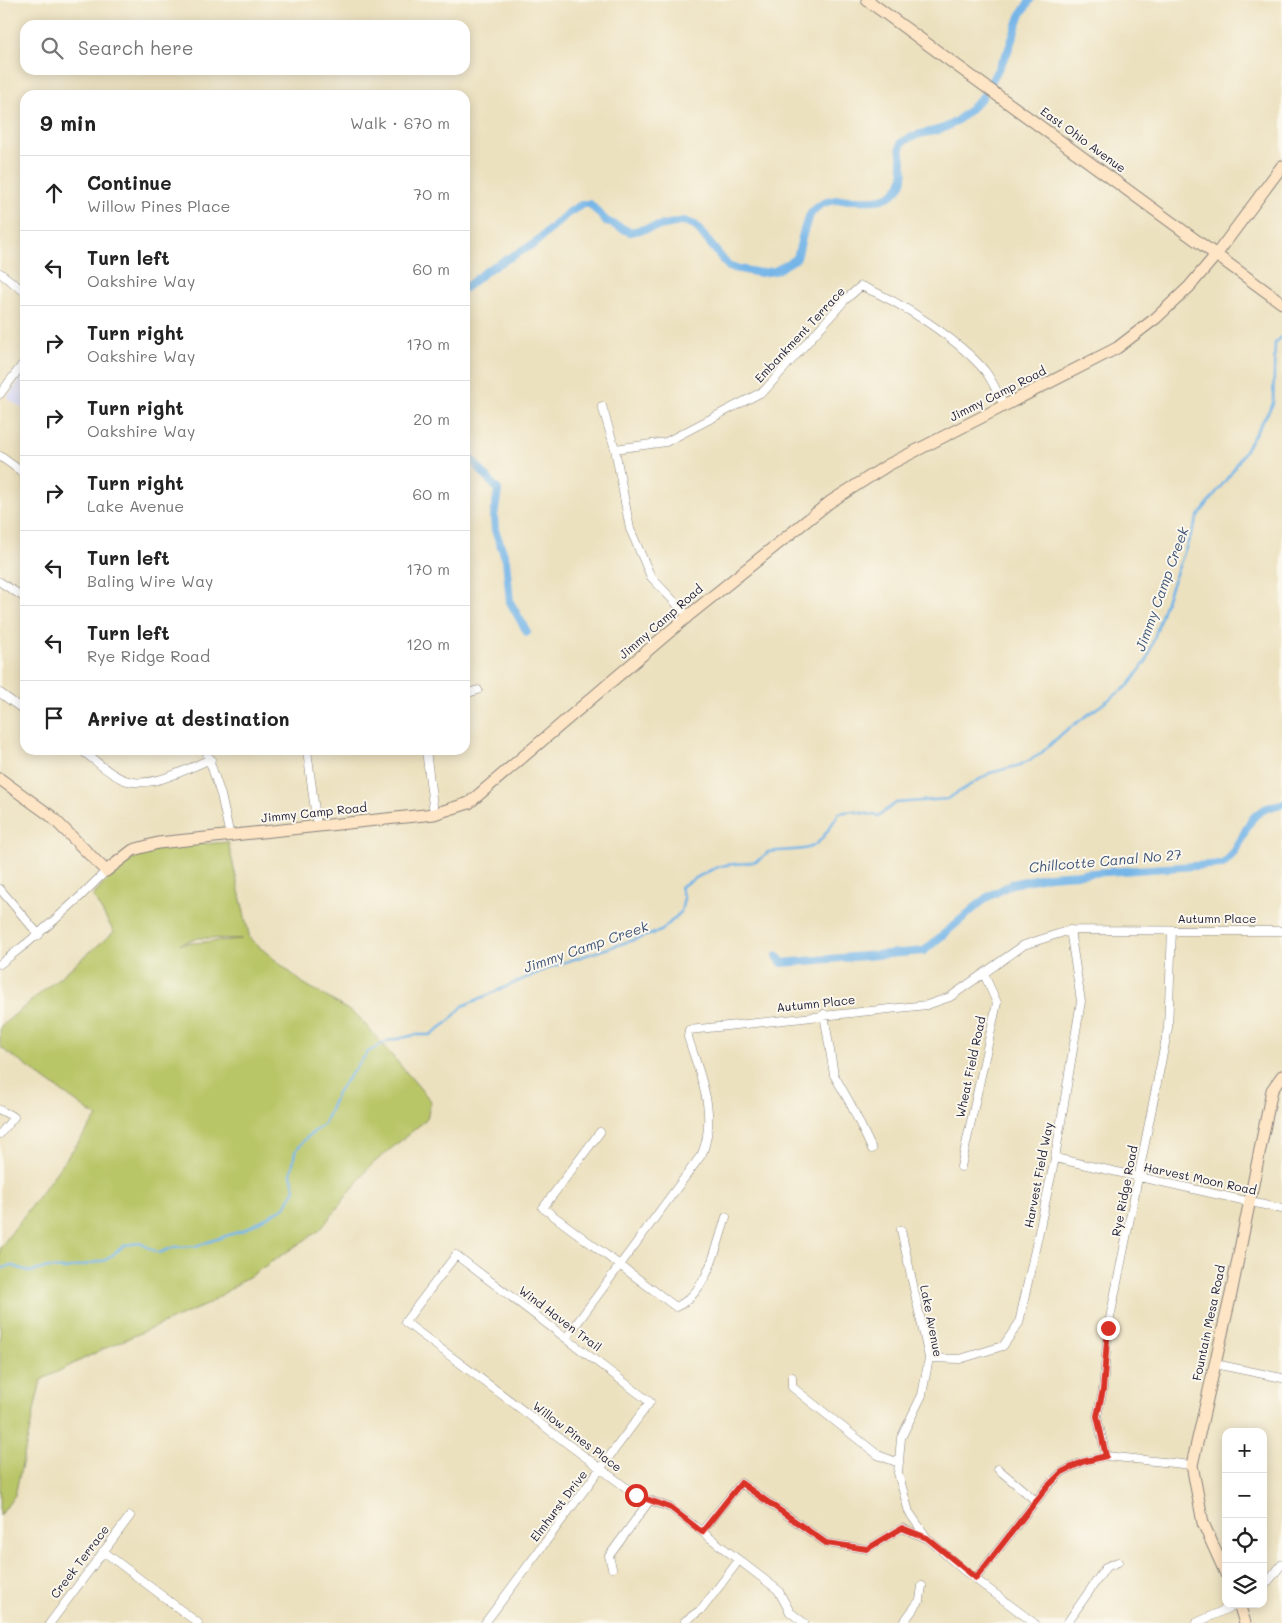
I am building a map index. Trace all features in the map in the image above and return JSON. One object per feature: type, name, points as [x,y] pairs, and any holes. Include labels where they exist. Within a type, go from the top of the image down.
[{"type":"street","name":"East Ohio Avenue","points":[[867,0],[1282,303]]},
{"type":"street","name":"Jimmy Camp Road","points":[[0,964],[39,935],[78,900],[106,871],[134,850],[158,842],[434,814],[469,803],[688,616],[830,502],[888,465],[1117,348],[1156,318],[1189,287],[1216,255],[1282,166]]},
{"type":"street","points":[[0,273],[20,288]]},
{"type":"street","name":"Embankment Terrace","points":[[616,450],[666,442],[764,391],[845,300],[861,286],[883,294],[963,348],[987,373],[1004,406]]},
{"type":"street","points":[[0,394],[20,368]]},
{"type":"street","points":[[602,406],[616,450],[630,529],[651,577],[688,616]]},
{"type":"street","points":[[0,456],[20,470]]},
{"type":"street","points":[[0,582],[20,595]]},
{"type":"street","points":[[470,692],[478,690]]},
{"type":"street","points":[[0,693],[20,707]]},
{"type":"street","points":[[88,755],[123,779],[146,782],[168,776],[211,759]]},
{"type":"street","points":[[209,755],[230,836]]},
{"type":"street","points":[[308,755],[317,826]]},
{"type":"street","points":[[427,755],[434,814]]},
{"type":"street","points":[[0,779],[50,816],[106,871]]},
{"type":"street","points":[[0,889],[39,935]]},
{"type":"street","name":"Autumn Place","points":[[566,1338],[702,1154],[709,1136],[708,1101],[688,1036],[689,1030],[824,1014],[927,1005],[950,998],[1024,945],[1070,930],[1282,931]]},
{"type":"street","name":"Harvest Field Way","points":[[930,1358],[960,1359],[1003,1346],[1019,1323],[1055,1158],[1081,1001],[1070,930]]},
{"type":"street","name":"Rye Ridge Road","points":[[1106,1456],[1097,1416],[1103,1390],[1108,1328],[1168,1028],[1172,930]]},
{"type":"street","name":"Wheat Field Road","points":[[961,1167],[997,1003],[984,974]]},
{"type":"street","points":[[824,1014],[834,1075],[872,1148]]},
{"type":"street","name":"Fountain Mesa Road","points":[[1222,1565],[1203,1523],[1192,1465],[1272,1090],[1282,1076]]},
{"type":"street","points":[[0,1110],[14,1117],[0,1134]]},
{"type":"street","points":[[600,1132],[543,1208],[621,1264],[676,1307],[687,1302],[708,1274],[726,1218]]},
{"type":"street","name":"Harvest Moon Road","points":[[1055,1158],[1282,1209]]},
{"type":"street","name":"Lake Avenue","points":[[901,1230],[930,1358],[922,1395],[901,1438],[898,1473],[909,1512],[927,1538],[1034,1623]]},
{"type":"street","name":"Willow Pines Place","points":[[456,1255],[404,1322],[636,1495],[671,1508],[778,1590],[790,1612],[804,1623]]},
{"type":"street","name":"Wind Haven Trail","points":[[456,1255],[650,1402]]},
{"type":"street","points":[[1215,1364],[1282,1378]]},
{"type":"street","points":[[792,1377],[792,1387],[878,1455],[899,1463]]},
{"type":"street","name":"Elmhurst Drive","points":[[485,1623],[650,1402]]},
{"type":"street","points":[[976,1578],[1036,1501],[1062,1472],[1082,1462],[1106,1456],[1192,1465]]},
{"type":"street","points":[[998,1469],[1036,1501]]},
{"type":"street","points":[[702,1532],[741,1483],[826,1543],[867,1549],[902,1528],[927,1538]]},
{"type":"street","points":[[612,1568],[609,1556],[650,1500]]},
{"type":"street","name":"Creek Terrace","points":[[50,1623],[130,1516]]},
{"type":"street","points":[[103,1551],[198,1623]]},
{"type":"street","points":[[686,1621],[702,1609],[739,1560]]},
{"type":"street","points":[[1067,1623],[1106,1567],[1118,1562]]},
{"type":"street","points":[[1267,1583],[1282,1564]]},
{"type":"street","points":[[903,1623],[920,1600],[922,1586]]},
{"type":"street","points":[[1196,1623],[1229,1608]]},
{"type":"street","points":[[1239,1608],[1245,1623]]},
{"type":"shaded area","points":[[20,379],[20,407],[7,398]]},
{"type":"green space","points":[[228,842],[250,939],[303,983],[358,1016],[431,1101],[427,1119],[370,1166],[320,1230],[206,1305],[101,1350],[41,1380],[15,1495],[0,1516],[0,1248],[97,1117],[0,1047],[0,1027],[114,932],[93,896],[116,871],[133,859],[154,850]],"holes":[[[199,938],[242,939],[180,944]]]},
{"type":"waterway","name":"Chillcotte Canal No 27","points":[[992,80],[1008,51],[1020,16],[1030,0]]},
{"type":"waterway","name":"Chillcotte Canal No 27","points":[[470,284],[489,269],[534,244],[568,213],[583,204],[590,204],[606,221],[630,232],[684,221],[695,225],[729,267],[760,273],[775,271],[797,258],[805,227],[813,211],[823,204],[834,200],[872,200],[894,194],[901,184],[904,174],[901,143],[912,137],[950,125],[965,114],[983,96]]},
{"type":"waterway","name":"Jimmy Camp Creek","points":[[0,1270],[10,1265],[31,1272],[45,1268],[66,1269],[106,1260],[125,1245],[140,1243],[159,1253],[174,1247],[196,1246],[244,1230],[285,1207],[295,1189],[291,1174],[295,1152],[306,1138],[324,1124],[338,1091],[368,1052],[388,1041],[415,1035],[430,1035],[447,1023],[463,1006],[553,966],[661,931],[681,912],[684,898],[680,887],[718,867],[757,861],[768,852],[811,847],[824,837],[839,813],[852,811],[878,816],[896,803],[947,799],[990,773],[1020,765],[1039,755],[1064,732],[1129,685],[1147,660],[1168,595],[1198,516],[1232,472],[1273,404],[1275,343],[1282,337]]},
{"type":"waterway","name":"Chillcotte Canal No 27","points":[[470,458],[498,490],[494,516],[495,530],[506,560],[510,602],[527,632]]},
{"type":"waterway","name":"Chillcotte Canal No 27","points":[[777,956],[782,963],[924,951],[986,898],[1012,884],[1049,876],[1223,864],[1238,846],[1251,820],[1258,813],[1282,804]]},
{"type":"route","points":[[636,1495],[671,1508],[702,1532],[735,1488],[741,1483],[826,1543],[867,1549],[902,1528],[927,1538],[962,1569],[976,1578],[1047,1487],[1062,1472],[1082,1462],[1106,1456],[1097,1416],[1103,1390],[1108,1328]]}]
